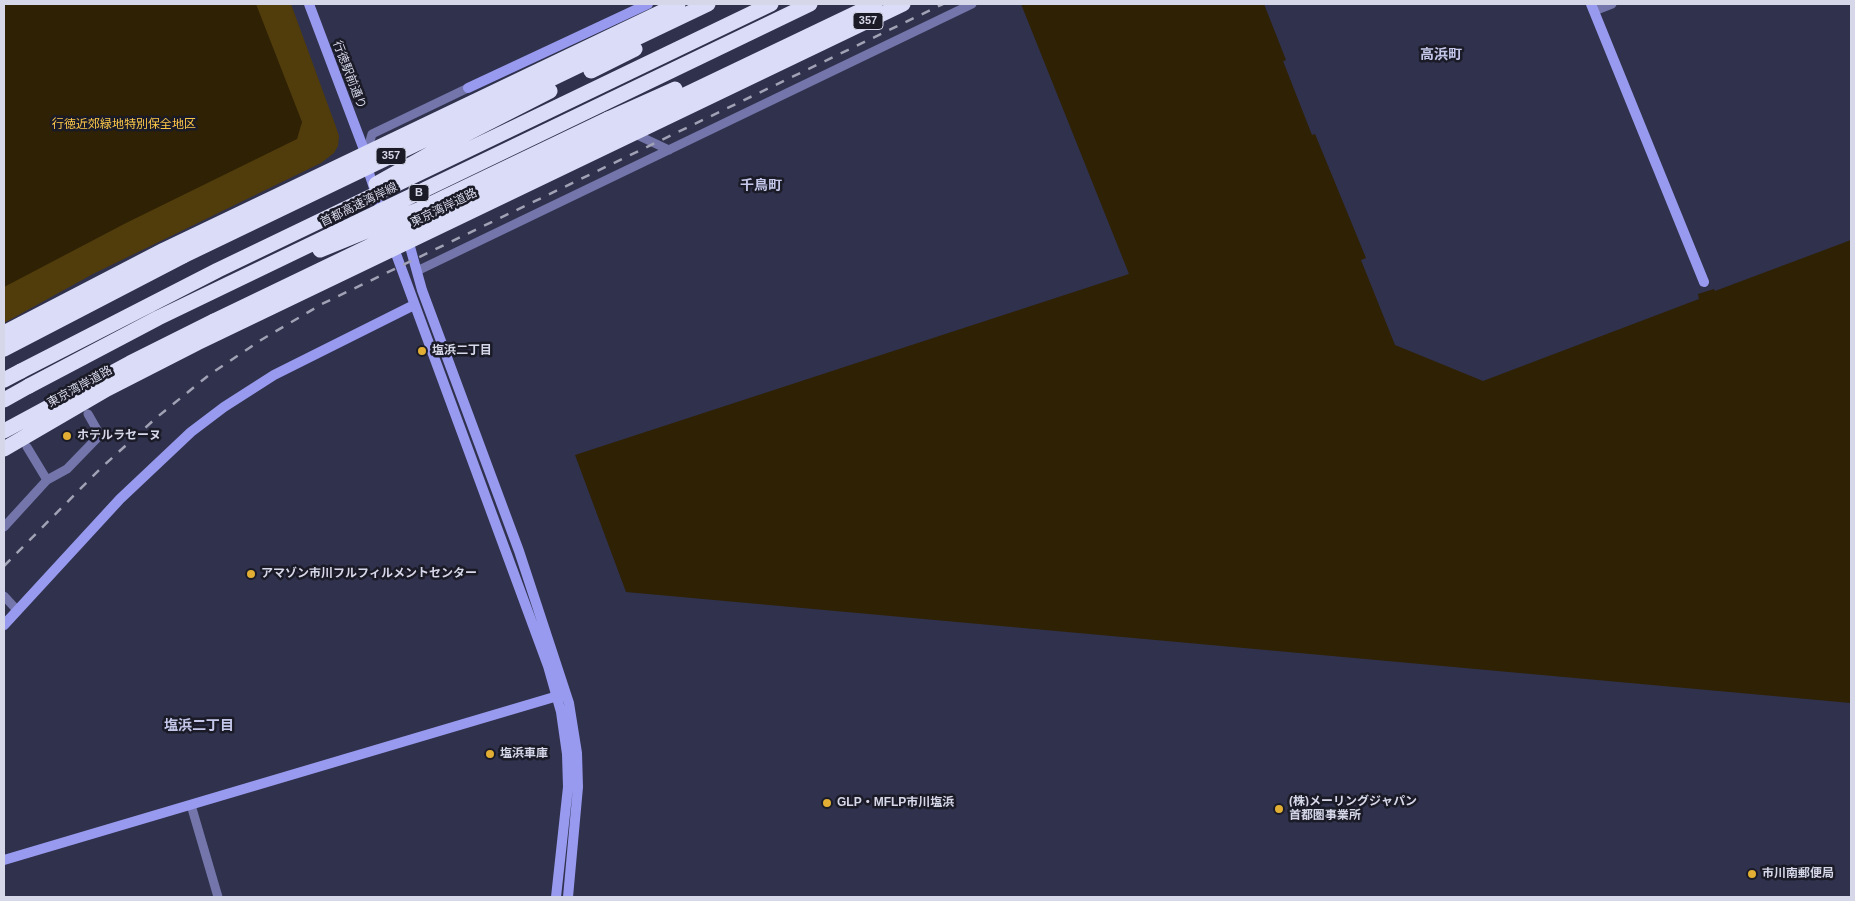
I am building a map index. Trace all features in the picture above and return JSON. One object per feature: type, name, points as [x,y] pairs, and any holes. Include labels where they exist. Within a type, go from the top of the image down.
[{"type":"highway","name":"357","points":[[4,333],[164,250],[366,155],[678,4]]},
{"type":"highway","name":"357","points":[[4,348],[183,256],[708,4]]},
{"type":"highway","points":[[344,209],[361,193],[445,145],[635,49],[718,4]]},
{"type":"highway","name":"首都高速湾岸線","points":[[4,380],[117,320],[772,4]]},
{"type":"highway","name":"首都高速湾岸線","points":[[4,400],[158,318],[810,4]]},
{"type":"highway","name":"東京湾岸道路","points":[[4,449],[139,372],[633,133],[830,32],[875,4]]},
{"type":"highway","name":"東京湾岸道路","points":[[4,431],[121,367],[606,126],[688,83],[710,81],[903,4]]},
{"type":"highway","points":[[158,318],[214,298],[606,126]]},
{"type":"street","name":"行徳駅前通り","points":[[309,4],[366,155],[369,173],[414,306],[527,610],[544,642]]},
{"type":"street","points":[[568,897],[578,771],[573,725],[544,642],[537,606],[519,551],[422,290],[409,241],[382,168],[366,155],[372,134],[648,4]]},
{"type":"street","points":[[418,271],[972,4]]},
{"type":"street","points":[[1612,4],[1592,7],[1704,282]]},
{"type":"street","points":[[633,133],[669,150]]},
{"type":"street","points":[[4,625],[120,499],[159,460],[198,427],[244,394],[301,360],[414,306]]},
{"type":"street","points":[[437,366],[449,362]]},
{"type":"street","points":[[4,527],[47,480],[67,469],[100,435],[88,414]]},
{"type":"street","points":[[464,440],[476,436]]},
{"type":"street","points":[[27,447],[47,480]]},
{"type":"street","points":[[507,556],[519,551]]},
{"type":"street","points":[[4,596],[17,610]]},
{"type":"street","points":[[527,610],[537,606]]},
{"type":"street","points":[[4,860],[562,695]]},
{"type":"street","points":[[556,897],[568,787],[562,695]]},
{"type":"street","points":[[191,805],[218,897]]},
{"type":"green space","name":"行徳近郊緑地特別保全地区","points":[[4,4],[291,4],[339,136],[338,146],[334,153],[321,163],[93,274],[4,323]]},
{"type":"shaded area","name":"行徳近郊緑地特別保全地区","points":[[4,4],[256,4],[302,122],[297,139],[126,223],[4,287]]},
{"type":"shaded area","points":[[1021,4],[1264,4],[1286,60],[1283,61],[1312,135],[1315,134],[1366,258],[1361,260],[1395,345],[1483,381],[1699,299],[1698,294],[1714,289],[1715,291],[1851,240],[1851,703],[626,592],[575,455],[1129,274]]},
{"type":"railway","points":[[4,566],[101,468],[156,418],[209,375],[261,340],[322,304],[943,4]]},
{"type":"place","name":"塩浜二丁目","points":[[422,351]]},
{"type":"place","name":"ホテルラセーヌ","points":[[67,436]]},
{"type":"place","name":"アマゾン市川フルフィルメントセンター","points":[[251,574]]},
{"type":"place","name":"塩浜車庫","points":[[490,754]]},
{"type":"place","name":"GLP・MFLP市川塩浜","points":[[827,803]]},
{"type":"place","name":"(株)メーリングジャパン 首都圏事業所","points":[[1279,809]]},
{"type":"place","name":"市川南郵便局","points":[[1752,874]]},
{"type":"district","name":"高浜町","points":[[1441,55]]},
{"type":"district","name":"千鳥町","points":[[761,186]]},
{"type":"district","name":"塩浜二丁目","points":[[199,726]]}]
